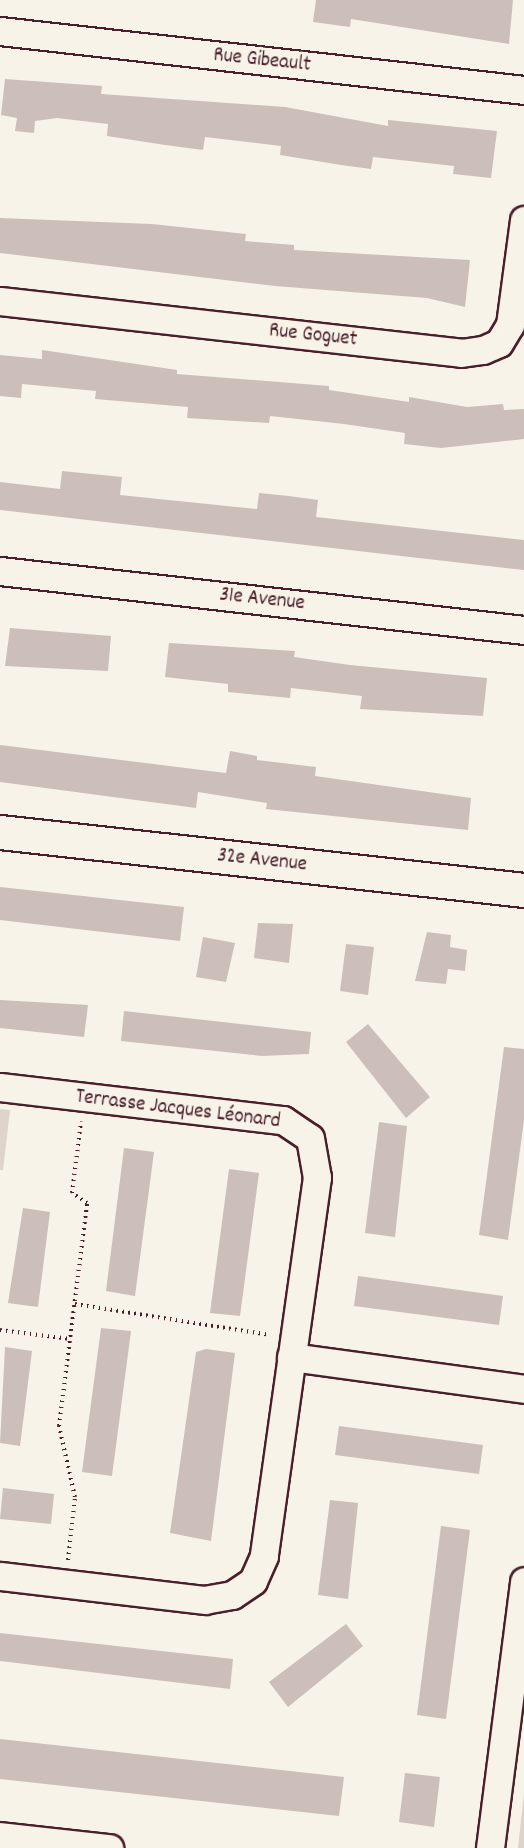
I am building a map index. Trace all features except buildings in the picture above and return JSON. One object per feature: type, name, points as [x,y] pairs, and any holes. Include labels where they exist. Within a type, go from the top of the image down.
[{"type":"street","name":"Rue Gibeault","points":[[0,32],[524,90]]},
{"type":"street","name":"Rue Goguet","points":[[0,301],[461,352],[483,350],[498,343],[510,326],[524,220]]},
{"type":"street","name":"31e Avenue","points":[[0,571],[524,630]]},
{"type":"street","name":"32e Avenue","points":[[0,832],[524,890]]},
{"type":"street","name":"Terrasse Jacques Léonard","points":[[0,1087],[283,1120],[310,1138],[317,1177],[264,1556],[253,1581],[232,1595],[205,1600],[0,1576]]},
{"type":"street","points":[[293,1348],[524,1389]]},
{"type":"street","points":[[490,1848],[524,1581]]},
{"type":"street","points":[[0,1836],[109,1848]]},
{"type":"path","points":[[65,1583],[75,1497],[59,1426],[87,1203],[72,1193],[85,1097]]},
{"type":"path","points":[[75,1304],[293,1348]]},
{"type":"path","points":[[0,1330],[70,1339]]},
{"type":"shaded area","points":[[0,1109],[10,1110],[3,1170],[0,1170]]},
{"type":"shaded area","points":[[524,1793],[524,1848],[518,1848]]}]
